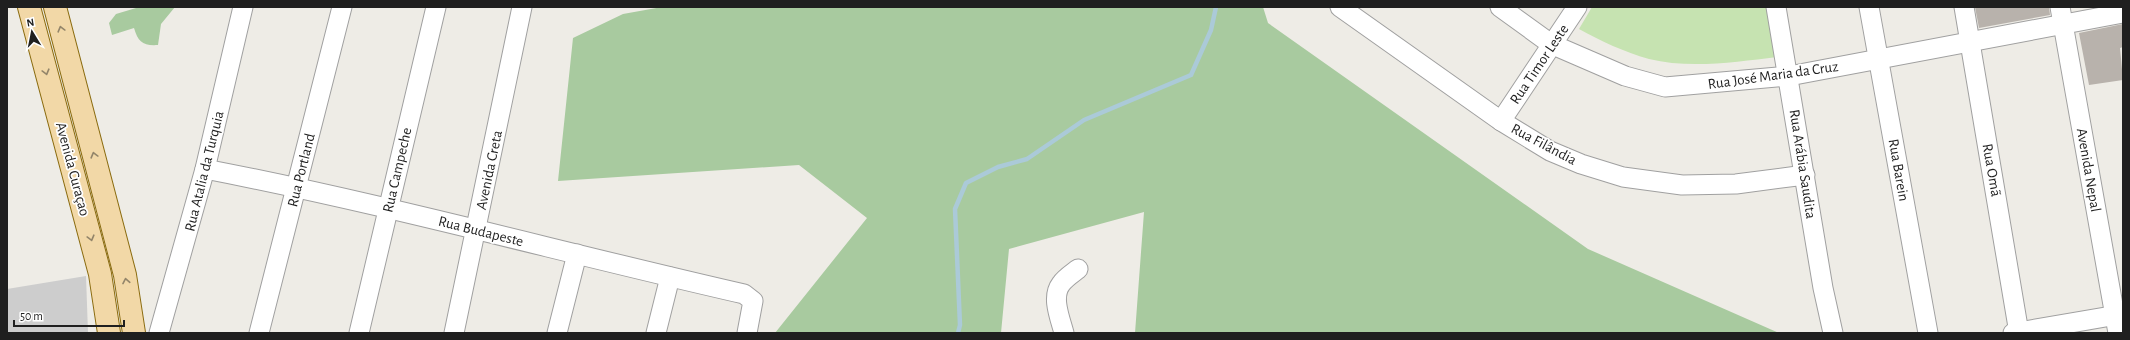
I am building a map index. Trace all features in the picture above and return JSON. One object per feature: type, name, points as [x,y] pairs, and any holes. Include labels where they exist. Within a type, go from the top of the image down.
[{"type":"main road","name":"Avenida Curaçao","points":[[29,7],[100,274],[109,333]]},
{"type":"main road","name":"Avenida Curaçao","points":[[55,7],[125,275],[134,333]]},
{"type":"street","name":"Rua Atalia da Turquia","points":[[160,333],[206,169],[244,7]]},
{"type":"street","name":"Rua Portland","points":[[259,333],[342,7]]},
{"type":"street","name":"Rua Campeche","points":[[358,333],[436,7]]},
{"type":"street","name":"Avenida Creta","points":[[454,333],[522,7]]},
{"type":"street","name":"Rua Filândia","points":[[1340,7],[1501,121],[1550,150],[1581,164],[1623,178],[1682,185],[1720,184],[1805,175]]},
{"type":"street","name":"Rua José Maria da Cruz","points":[[1500,7],[1551,44],[1625,76],[1665,87],[1789,76],[1970,43],[2061,16],[2123,13]]},
{"type":"street","name":"Rua Timor Leste","points":[[1501,121],[1577,7]]},
{"type":"street","name":"Rua Arábia Saudita","points":[[1776,7],[1831,327]]},
{"type":"street","name":"Rua Barein","points":[[1869,7],[1880,59],[1928,333]]},
{"type":"street","name":"Rua Omã","points":[[1964,7],[2017,333]]},
{"type":"street","name":"Avenida Nepal","points":[[2061,16],[2119,321]]},
{"type":"street","name":"Rua Budapeste","points":[[206,169],[297,187],[388,208],[476,231],[744,294],[753,301],[747,333]]},
{"type":"street","points":[[557,333],[577,254]]},
{"type":"street","points":[[1064,333],[1057,305],[1057,293],[1061,283],[1078,269]]},
{"type":"street","points":[[656,333],[670,277]]},
{"type":"street","points":[[2017,333],[2119,321]]},
{"type":"shaded area","points":[[86,276],[88,333],[7,333],[7,289]]},
{"type":"green space","points":[[135,7],[175,7],[161,24],[158,45],[148,45],[139,40],[134,28],[112,35],[109,23],[116,14],[136,8]]},
{"type":"green space","points":[[662,7],[1263,7],[1268,23],[1588,249],[1779,333],[1135,333],[1144,212],[1009,249],[1001,333],[775,333],[867,218],[799,165],[558,181],[573,38],[623,14]]},
{"type":"green space","points":[[1592,7],[1768,7],[1777,57],[1713,64],[1680,64],[1649,59],[1613,46],[1579,29]]},
{"type":"building","points":[[1975,7],[2049,7],[2050,15],[1979,28]]},
{"type":"building","points":[[2123,24],[2123,47],[2120,48],[2123,80],[2089,85],[2079,33]]},
{"type":"waterway","points":[[958,333],[960,325],[955,209],[966,183],[998,167],[1027,159],[1084,120],[1191,75],[1211,30],[1216,7]]}]
